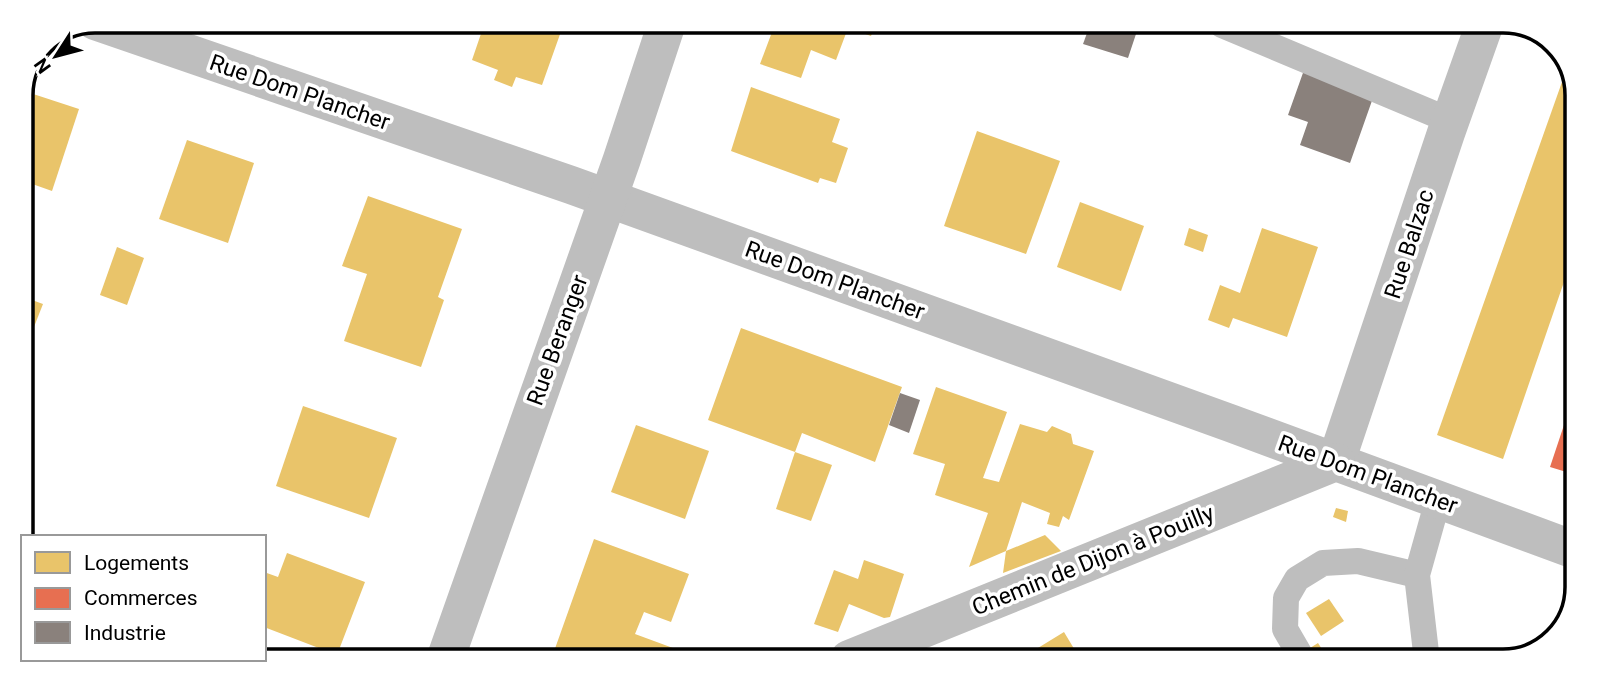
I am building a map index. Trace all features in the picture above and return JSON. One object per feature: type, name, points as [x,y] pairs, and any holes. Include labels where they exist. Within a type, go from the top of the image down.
[{"type":"street","name":"Rue Dom Plancher","points":[[130,33],[607,198],[1565,546]]},
{"type":"street","name":"Rue Beranger","points":[[449,649],[664,33]]},
{"type":"street","name":"Rue Balzac","points":[[1336,462],[1482,33]]},
{"type":"street","name":"Chemin de Dijon à Pouilly","points":[[874,649],[1336,462]]},
{"type":"lane","points":[[1241,33],[1451,121]]},
{"type":"lane","points":[[1426,649],[1417,575],[1438,500]]},
{"type":"lane","points":[[1297,649],[1285,629],[1286,598],[1297,579],[1323,563],[1358,561],[1417,575]]},
{"type":"building: Logements","points":[[481,33],[560,33],[542,85],[516,77],[512,87],[494,80],[498,70],[472,60]]},
{"type":"building: Logements","points":[[772,33],[846,33],[836,60],[811,50],[801,78],[760,64]]},
{"type":"building: Logements","points":[[1563,80],[1565,279],[1503,459],[1437,435]]},
{"type":"building: Logements","points":[[751,87],[840,119],[832,142],[848,148],[836,183],[820,178],[818,183],[731,151]]},
{"type":"building: Logements","points":[[33,94],[79,109],[52,191],[33,184]]},
{"type":"building: Logements","points":[[977,131],[1060,161],[1026,254],[944,226]]},
{"type":"building: Logements","points":[[187,140],[254,163],[228,243],[159,219]]},
{"type":"building: Logements","points":[[368,196],[462,229],[438,297],[444,300],[421,367],[344,341],[367,274],[342,266]]},
{"type":"building: Logements","points":[[1080,202],[1144,226],[1121,291],[1057,267]]},
{"type":"building: Logements","points":[[1189,228],[1208,235],[1203,252],[1184,245]]},
{"type":"building: Logements","points":[[1262,228],[1318,247],[1287,337],[1233,318],[1229,328],[1208,320],[1220,285],[1240,293]]},
{"type":"building: Logements","points":[[117,247],[144,258],[127,305],[100,295]]},
{"type":"building: Logements","points":[[33,300],[43,304],[33,329]]},
{"type":"building: Logements","points":[[741,328],[902,387],[875,462],[802,433],[795,452],[708,420]]},
{"type":"building: Logements","points":[[936,387],[1007,412],[983,478],[999,482],[1020,424],[1047,432],[1052,426],[1071,434],[1073,444],[1094,451],[1069,520],[1063,516],[1059,527],[1047,524],[1050,513],[1022,502],[1006,551],[969,567],[988,513],[935,495],[945,464],[913,454]]},
{"type":"building: Logements","points":[[303,406],[397,438],[369,518],[276,486]]},
{"type":"building: Logements","points":[[636,425],[709,451],[685,519],[611,492]]},
{"type":"building: Logements","points":[[795,452],[832,465],[811,521],[776,509]]},
{"type":"building: Logements","points":[[1336,508],[1348,511],[1346,522],[1333,517]]},
{"type":"building: Logements","points":[[1045,535],[1061,551],[1003,573],[1006,551]]},
{"type":"building: Logements","points":[[594,539],[689,574],[671,622],[644,612],[635,634],[672,649],[555,649]]},
{"type":"building: Logements","points":[[287,553],[365,582],[339,649],[321,649],[266,628],[266,573],[278,577]]},
{"type":"building: Logements","points":[[864,560],[904,574],[890,617],[884,618],[849,604],[838,632],[814,624],[834,570],[858,579]]},
{"type":"building: Logements","points":[[1329,599],[1344,621],[1321,636],[1306,613]]},
{"type":"building: Logements","points":[[1064,632],[1074,649],[1036,649]]},
{"type":"building: Logements","points":[[1318,643],[1322,649],[1308,649]]},
{"type":"building: Commerces","points":[[1565,422],[1565,472],[1550,467]]},
{"type":"building: Industrie","points":[[1087,33],[1136,33],[1128,58],[1083,44]]},
{"type":"building: Industrie","points":[[1304,70],[1374,95],[1350,163],[1300,145],[1308,122],[1288,115]]},
{"type":"building: Industrie","points":[[900,393],[920,400],[909,433],[889,425]]}]
